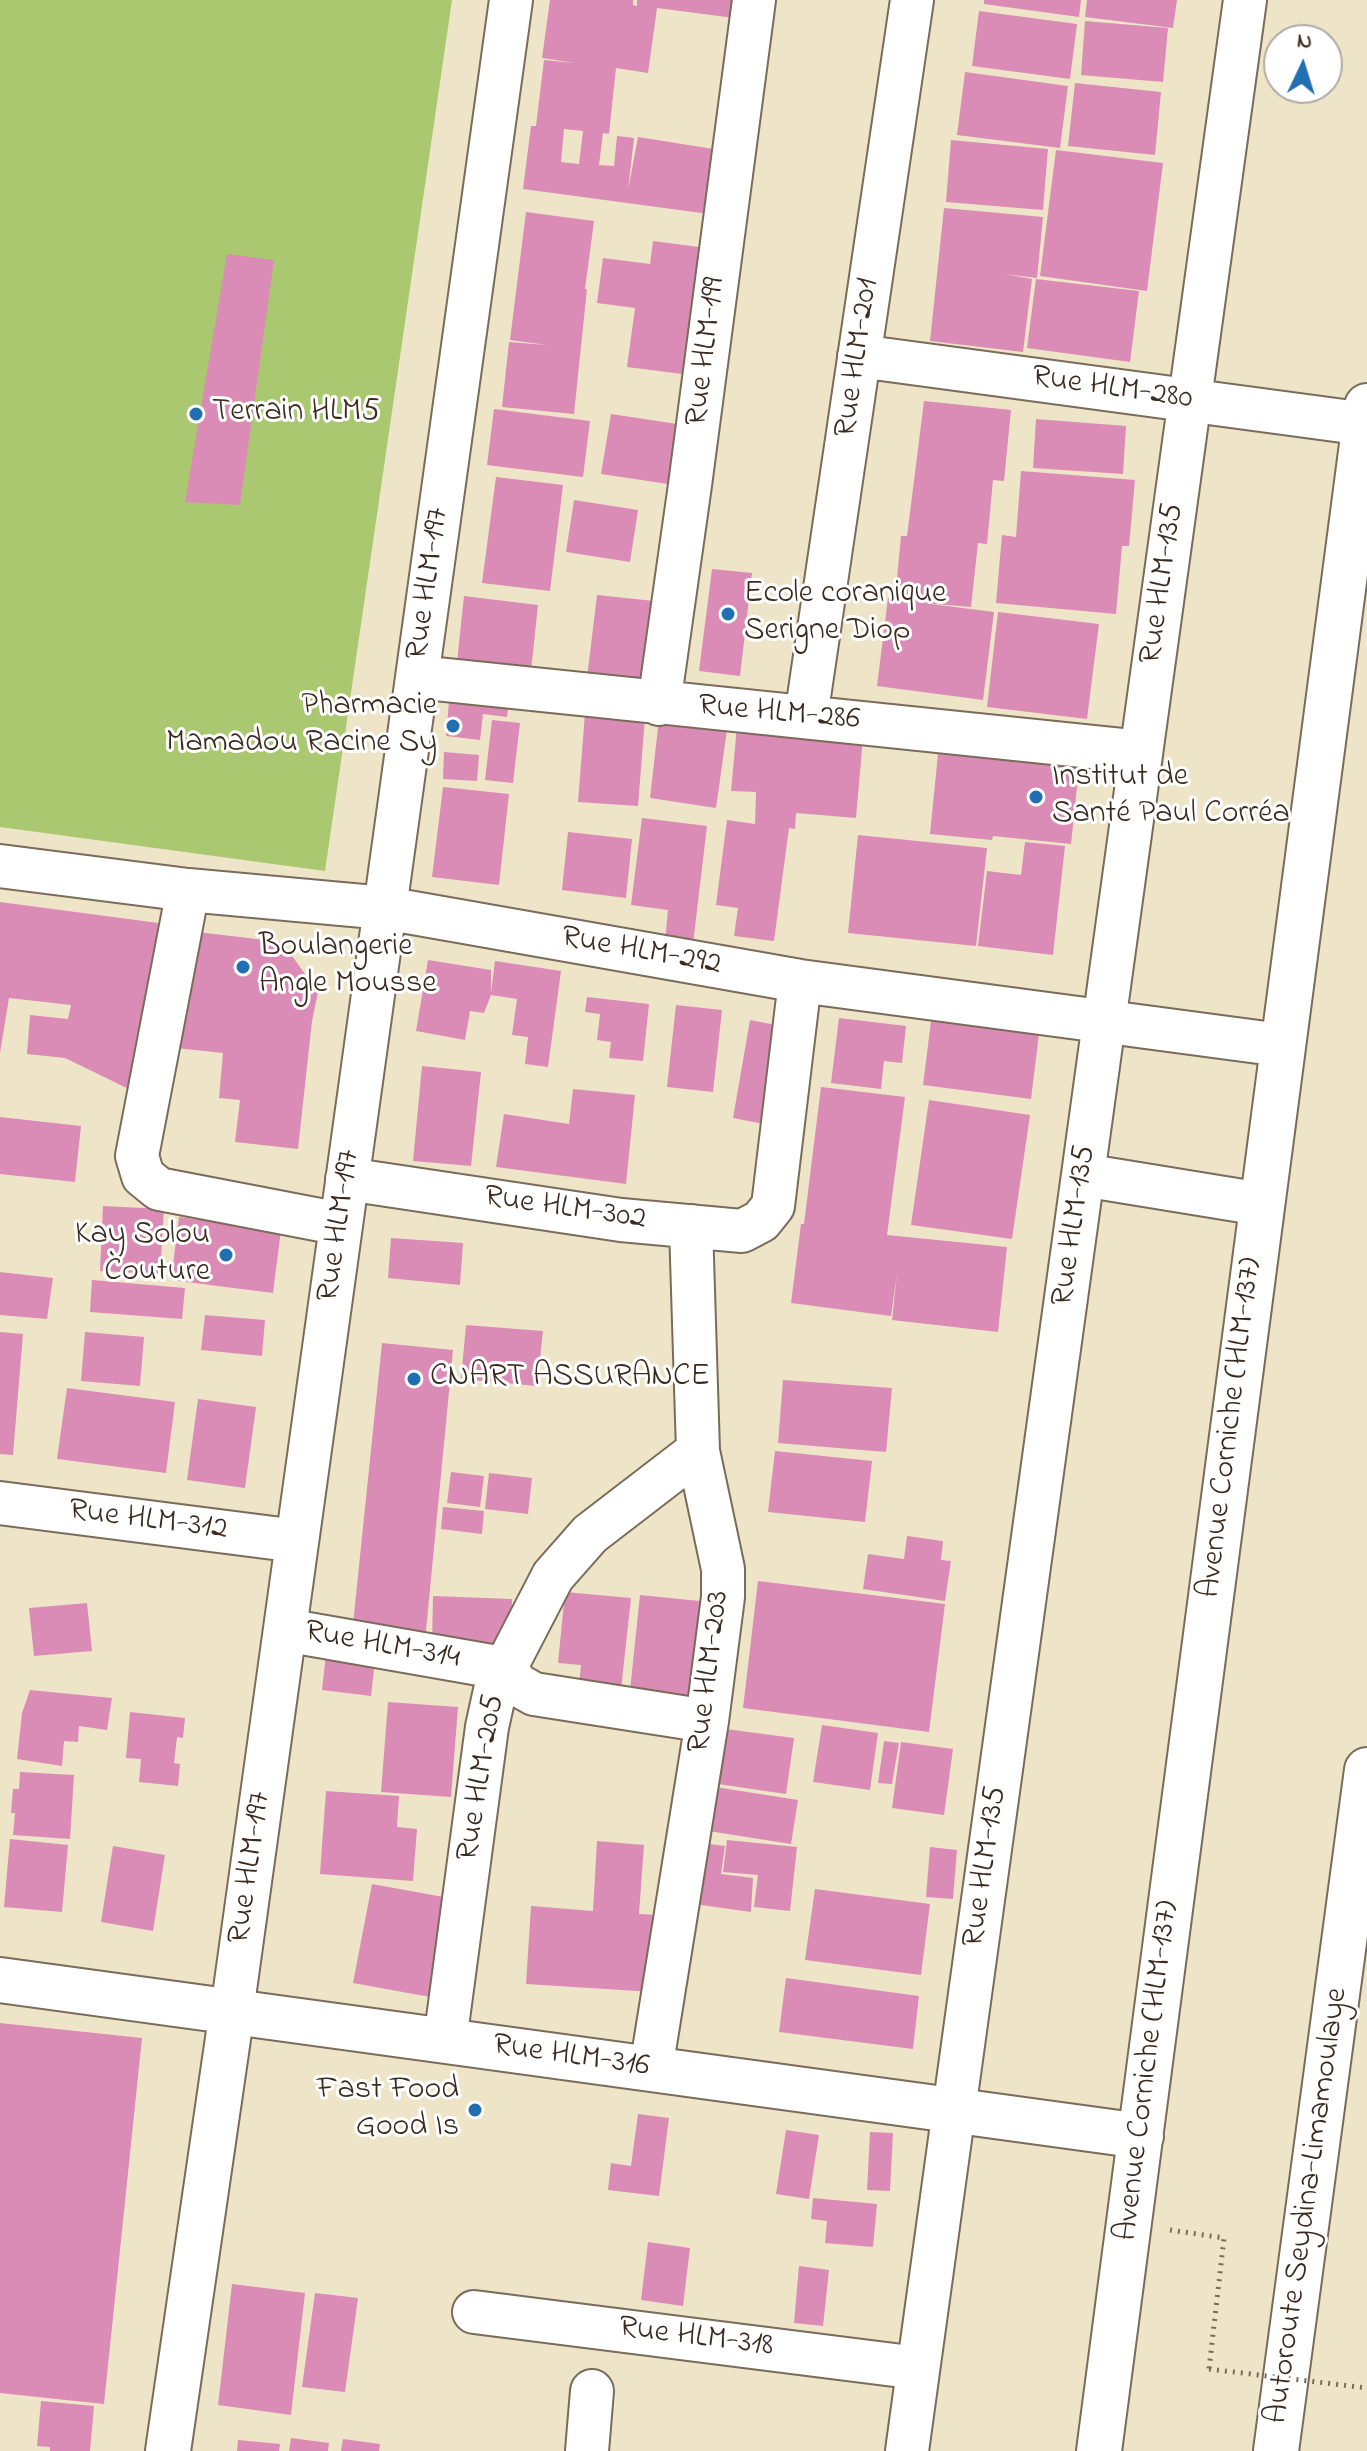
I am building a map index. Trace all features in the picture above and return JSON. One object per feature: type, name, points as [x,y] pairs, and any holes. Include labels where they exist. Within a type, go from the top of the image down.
[{"type":"main road","name":"Avenue Corniche (HLM-137)","points":[[1099,2451],[1366,415]]},
{"type":"main road","name":"Autoroute Seydina-Limamoulaye","points":[[1276,2441],[1367,1770]]},
{"type":"main road","name":"Rue HLM-316","points":[[0,1980],[1141,2136]]},
{"type":"main road","name":"Rue HLM-197","points":[[168,2451],[232,2011]]},
{"type":"street","name":"Rue HLM-197","points":[[232,2011],[511,0]]},
{"type":"street","name":"Rue HLM-199","points":[[659,704],[754,0]]},
{"type":"street","name":"Rue HLM-201","points":[[806,717],[912,0]]},
{"type":"street","name":"Rue HLM-135","points":[[907,2451],[1245,0]]},
{"type":"street","name":"Rue HLM-280","points":[[859,356],[1190,401],[1366,415]]},
{"type":"street","name":"Rue HLM-286","points":[[417,677],[1141,752]]},
{"type":"street","name":"Rue HLM-292","points":[[0,866],[188,890],[385,908],[800,981],[1281,1045]]},
{"type":"street","points":[[188,890],[137,1156],[143,1176],[159,1189],[341,1224]]},
{"type":"street","name":"Rue HLM-302","points":[[347,1179],[621,1220],[742,1231],[761,1221],[773,1206],[800,981]]},
{"type":"street","points":[[1083,1175],[1261,1204]]},
{"type":"street","name":"Rue HLM-203","points":[[651,2069],[707,1721],[723,1597],[723,1569],[698,1451],[691,1226]]},
{"type":"street","name":"Rue HLM-205","points":[[445,2041],[491,1702],[526,1624],[553,1576],[590,1534],[698,1451]]},
{"type":"street","name":"Rue HLM-312","points":[[0,1506],[297,1541]]},
{"type":"street","name":"Rue HLM-314","points":[[285,1630],[505,1670],[518,1685],[534,1694],[707,1721]]},
{"type":"street","name":"Rue HLM-318","points":[[474,2312],[918,2368]]},
{"type":"street","points":[[587,2451],[592,2391]]},
{"type":"path","points":[[1130,2224],[1224,2238],[1209,2369],[1367,2388]]},
{"type":"green space","name":"Terrain HLM5","points":[[0,0],[452,0],[325,871],[0,827]]},
{"type":"building","points":[[550,0],[633,0],[633,5],[637,6],[637,0],[745,0],[742,19],[657,8],[648,73],[616,68],[609,134],[603,133],[599,165],[614,166],[617,136],[634,138],[628,190],[638,137],[720,150],[709,214],[523,189],[531,126],[536,126],[544,60],[575,63],[542,58]],"holes":[[[564,129],[583,131],[579,164],[561,162]]]},
{"type":"building","points":[[984,0],[1081,0],[1079,17],[984,4]]},
{"type":"building","points":[[1087,0],[1177,0],[1173,28],[1085,17]]},
{"type":"building","points":[[979,11],[1077,24],[1070,79],[972,66]]},
{"type":"building","points":[[1085,21],[1168,28],[1163,82],[1081,75]]},
{"type":"building","points":[[965,72],[1068,86],[1060,148],[957,135]]},
{"type":"building","points":[[1075,83],[1161,92],[1155,155],[1068,146]]},
{"type":"building","points":[[951,140],[1048,149],[1043,210],[946,202]]},
{"type":"building","points":[[1056,150],[1163,163],[1147,291],[1040,276]]},
{"type":"building","points":[[944,208],[1043,217],[1037,278],[1004,274],[1032,279],[1023,352],[930,341]]},
{"type":"building","points":[[526,212],[594,221],[574,414],[502,407],[509,342],[547,345],[510,340]]},
{"type":"building","points":[[653,241],[707,248],[690,375],[627,367],[635,308],[597,303],[603,258],[650,264]]},
{"type":"building","points":[[227,254],[274,260],[240,505],[185,502]]},
{"type":"building","points":[[1036,279],[1139,291],[1130,362],[1027,348]]},
{"type":"building","points":[[924,401],[1011,410],[1004,481],[993,480],[987,544],[978,543],[971,607],[923,603],[994,612],[983,700],[877,686],[888,598],[895,599],[901,536],[907,536]]},
{"type":"building","points":[[494,409],[590,421],[583,477],[487,465]]},
{"type":"building","points":[[611,414],[697,427],[688,487],[601,474]]},
{"type":"building","points":[[1036,419],[1126,426],[1123,474],[1033,468]]},
{"type":"building","points":[[1021,471],[1135,480],[1129,546],[1122,546],[1116,614],[996,603],[1002,535],[1016,537]]},
{"type":"building","points":[[496,477],[563,485],[550,591],[482,583]]},
{"type":"building","points":[[574,500],[638,510],[630,562],[566,552]]},
{"type":"building","points":[[712,569],[752,573],[740,676],[699,671]]},
{"type":"building","points":[[597,595],[654,601],[643,692],[586,686]]},
{"type":"building","points":[[464,596],[538,605],[531,671],[457,662]]},
{"type":"building","points":[[998,612],[1099,624],[1087,719],[987,707]]},
{"type":"building","points":[[449,701],[509,701],[507,717],[483,714],[480,740],[446,736]]},
{"type":"building","points":[[660,710],[729,716],[716,808],[650,798]]},
{"type":"building","points":[[585,713],[645,718],[638,806],[578,802]]},
{"type":"building","points":[[738,715],[864,726],[856,818],[796,813],[795,829],[789,828],[774,941],[734,936],[738,908],[716,905],[727,820],[755,824],[756,792],[731,791]]},
{"type":"building","points":[[492,720],[520,723],[513,783],[485,780]]},
{"type":"building","points":[[939,744],[1080,759],[1071,844],[993,836],[992,840],[930,834]]},
{"type":"building","points":[[444,752],[479,755],[477,781],[443,779]]},
{"type":"building","points":[[443,787],[509,794],[499,885],[432,877]]},
{"type":"building","points":[[642,818],[707,826],[693,944],[665,941],[668,910],[631,905]]},
{"type":"building","points":[[568,832],[632,839],[626,898],[562,890]]},
{"type":"building","points":[[858,835],[987,848],[976,946],[848,933]]},
{"type":"building","points":[[1025,842],[1065,846],[1053,955],[978,946],[987,871],[1021,875]]},
{"type":"building","points":[[0,902],[166,924],[139,1094],[65,1058],[27,1054],[30,1015],[68,1019],[71,1005],[9,998],[0,1053]]},
{"type":"building","points":[[189,931],[282,942],[318,992],[298,1149],[235,1142],[240,1100],[219,1098],[223,1053],[176,1048]]},
{"type":"building","points":[[428,960],[491,970],[491,993],[495,961],[561,971],[548,1067],[525,1064],[528,1037],[512,1035],[517,999],[491,995],[484,1013],[470,1011],[465,1040],[416,1031]]},
{"type":"building","points":[[587,997],[649,1004],[643,1061],[609,1058],[611,1042],[597,1040],[600,1014],[585,1012]]},
{"type":"building","points":[[676,1005],[722,1010],[713,1092],[667,1087]]},
{"type":"building","points":[[839,1018],[906,1026],[902,1063],[884,1061],[881,1089],[831,1083]]},
{"type":"building","points":[[750,1020],[781,1026],[764,1124],[733,1118]]},
{"type":"building","points":[[931,1021],[1039,1034],[1031,1099],[923,1085]]},
{"type":"building","points":[[422,1066],[481,1072],[471,1166],[413,1161]]},
{"type":"building","points":[[821,1087],[905,1097],[887,1235],[1007,1247],[998,1332],[892,1320],[897,1274],[891,1316],[791,1303]]},
{"type":"building","points":[[573,1089],[635,1095],[626,1184],[496,1167],[504,1114],[569,1124]]},
{"type":"building","points":[[929,1100],[1030,1115],[1012,1239],[911,1225]]},
{"type":"building","points":[[0,1117],[81,1126],[75,1182],[0,1174]]},
{"type":"building","points":[[103,1206],[164,1209],[160,1274],[100,1271]]},
{"type":"building","name":"Kay Solou Couture","points":[[179,1217],[281,1230],[273,1293],[171,1280]]},
{"type":"building","points":[[391,1238],[463,1243],[460,1285],[388,1278]]},
{"type":"building","points":[[0,1272],[53,1278],[47,1319],[0,1315]]},
{"type":"building","points":[[92,1280],[185,1288],[182,1319],[90,1312]]},
{"type":"building","points":[[205,1315],[265,1320],[262,1356],[201,1350]]},
{"type":"building","points":[[466,1325],[543,1331],[537,1386],[461,1379]]},
{"type":"building","points":[[0,1332],[23,1334],[13,1455],[0,1454]]},
{"type":"building","points":[[85,1332],[144,1337],[140,1386],[81,1381]]},
{"type":"building","points":[[382,1343],[453,1350],[425,1641],[352,1634]]},
{"type":"building","points":[[783,1380],[892,1388],[886,1452],[778,1443]]},
{"type":"building","points":[[67,1388],[175,1402],[166,1473],[57,1459]]},
{"type":"building","points":[[198,1399],[256,1407],[245,1488],[187,1480]]},
{"type":"building","points":[[775,1451],[872,1461],[865,1522],[768,1512]]},
{"type":"building","points":[[451,1472],[484,1476],[480,1507],[447,1503]]},
{"type":"building","points":[[489,1473],[532,1478],[528,1514],[485,1509]]},
{"type":"building","points":[[443,1507],[484,1511],[482,1534],[441,1529]]},
{"type":"building","points":[[907,1536],[943,1541],[941,1560],[951,1561],[945,1601],[863,1589],[868,1554],[904,1559]]},
{"type":"building","points":[[758,1581],[945,1604],[929,1732],[743,1708]]},
{"type":"building","points":[[565,1592],[631,1598],[620,1699],[578,1694],[581,1665],[558,1663]]},
{"type":"building","points":[[640,1595],[710,1602],[699,1708],[629,1700]]},
{"type":"building","points":[[433,1596],[512,1599],[511,1646],[432,1643]]},
{"type":"building","points":[[87,1603],[92,1651],[34,1656],[29,1608]]},
{"type":"building","points":[[327,1645],[376,1652],[371,1696],[322,1690]]},
{"type":"building","points":[[30,1690],[112,1698],[107,1730],[79,1726],[78,1742],[64,1741],[62,1766],[17,1759],[22,1713]]},
{"type":"building","points":[[388,1702],[458,1707],[451,1797],[381,1792]]},
{"type":"building","points":[[130,1712],[185,1718],[183,1738],[177,1737],[174,1763],[180,1764],[178,1786],[139,1782],[141,1759],[126,1758]]},
{"type":"building","points":[[822,1725],[878,1733],[870,1790],[813,1782]]},
{"type":"building","points":[[726,1729],[794,1738],[786,1794],[718,1784]]},
{"type":"building","points":[[884,1741],[899,1743],[892,1784],[878,1783]]},
{"type":"building","points":[[901,1742],[953,1749],[944,1815],[892,1808]]},
{"type":"building","points":[[20,1772],[74,1775],[70,1839],[13,1835],[13,1789],[19,1789]]},
{"type":"building","points":[[709,1786],[798,1800],[791,1844],[702,1830]]},
{"type":"building","points":[[326,1791],[399,1796],[397,1827],[417,1829],[413,1881],[320,1874]]},
{"type":"building","points":[[10,1839],[68,1845],[62,1912],[4,1907]]},
{"type":"building","points":[[727,1840],[797,1847],[790,1911],[754,1907],[758,1875],[723,1872]]},
{"type":"building","points":[[597,1841],[644,1845],[639,1914],[659,1915],[653,1992],[526,1984],[531,1906],[593,1911]]},
{"type":"building","points":[[702,1843],[725,1846],[721,1874],[753,1878],[751,1912],[694,1904]]},
{"type":"building","points":[[113,1846],[165,1855],[153,1931],[101,1922]]},
{"type":"building","points":[[930,1847],[957,1850],[953,1899],[926,1897]]},
{"type":"building","points":[[372,1884],[460,1900],[441,1999],[353,1983]]},
{"type":"building","points":[[815,1889],[930,1904],[921,1975],[805,1960]]},
{"type":"building","points":[[786,1978],[919,1996],[913,2049],[779,2032]]},
{"type":"building","points":[[0,2023],[142,2038],[104,2404],[0,2393]]},
{"type":"building","points":[[638,2114],[669,2118],[659,2196],[608,2190],[611,2163],[631,2166]]},
{"type":"building","points":[[786,2130],[819,2135],[809,2199],[776,2194]]},
{"type":"building","points":[[870,2132],[893,2133],[890,2191],[867,2190]]},
{"type":"building","points":[[813,2198],[877,2204],[873,2247],[825,2243],[827,2221],[811,2219]]},
{"type":"building","points":[[648,2242],[690,2248],[683,2306],[641,2300]]},
{"type":"building","points":[[799,2266],[829,2270],[823,2326],[794,2323]]},
{"type":"building","points":[[232,2284],[305,2293],[291,2415],[218,2405]]},
{"type":"building","points":[[315,2293],[358,2298],[345,2392],[302,2387]]},
{"type":"building","points":[[41,2401],[94,2406],[90,2451],[50,2451],[50,2447],[37,2446]]},
{"type":"building","points":[[291,2438],[329,2443],[328,2451],[289,2451]]},
{"type":"building","points":[[343,2439],[380,2444],[379,2451],[341,2451]]},
{"type":"building","points":[[238,2440],[280,2444],[279,2451],[237,2451]]},
{"type":"place","name":"Terrain HLM5","points":[[196,414]]},
{"type":"place","name":"Ecole coranique Serigne Diop","points":[[728,614]]},
{"type":"place","name":"Pharmacie Mamadou Racine Sy","points":[[453,726]]},
{"type":"place","name":"Institut de Santé Paul Corréa","points":[[1036,797]]},
{"type":"place","name":"Boulangerie Angle Mousse","points":[[243,967]]},
{"type":"place","name":"Kay Solou Couture","points":[[226,1255]]},
{"type":"place","name":"CNART ASSURANCE","points":[[414,1379]]},
{"type":"place","name":"Fast Food Good Is","points":[[475,2110]]}]
